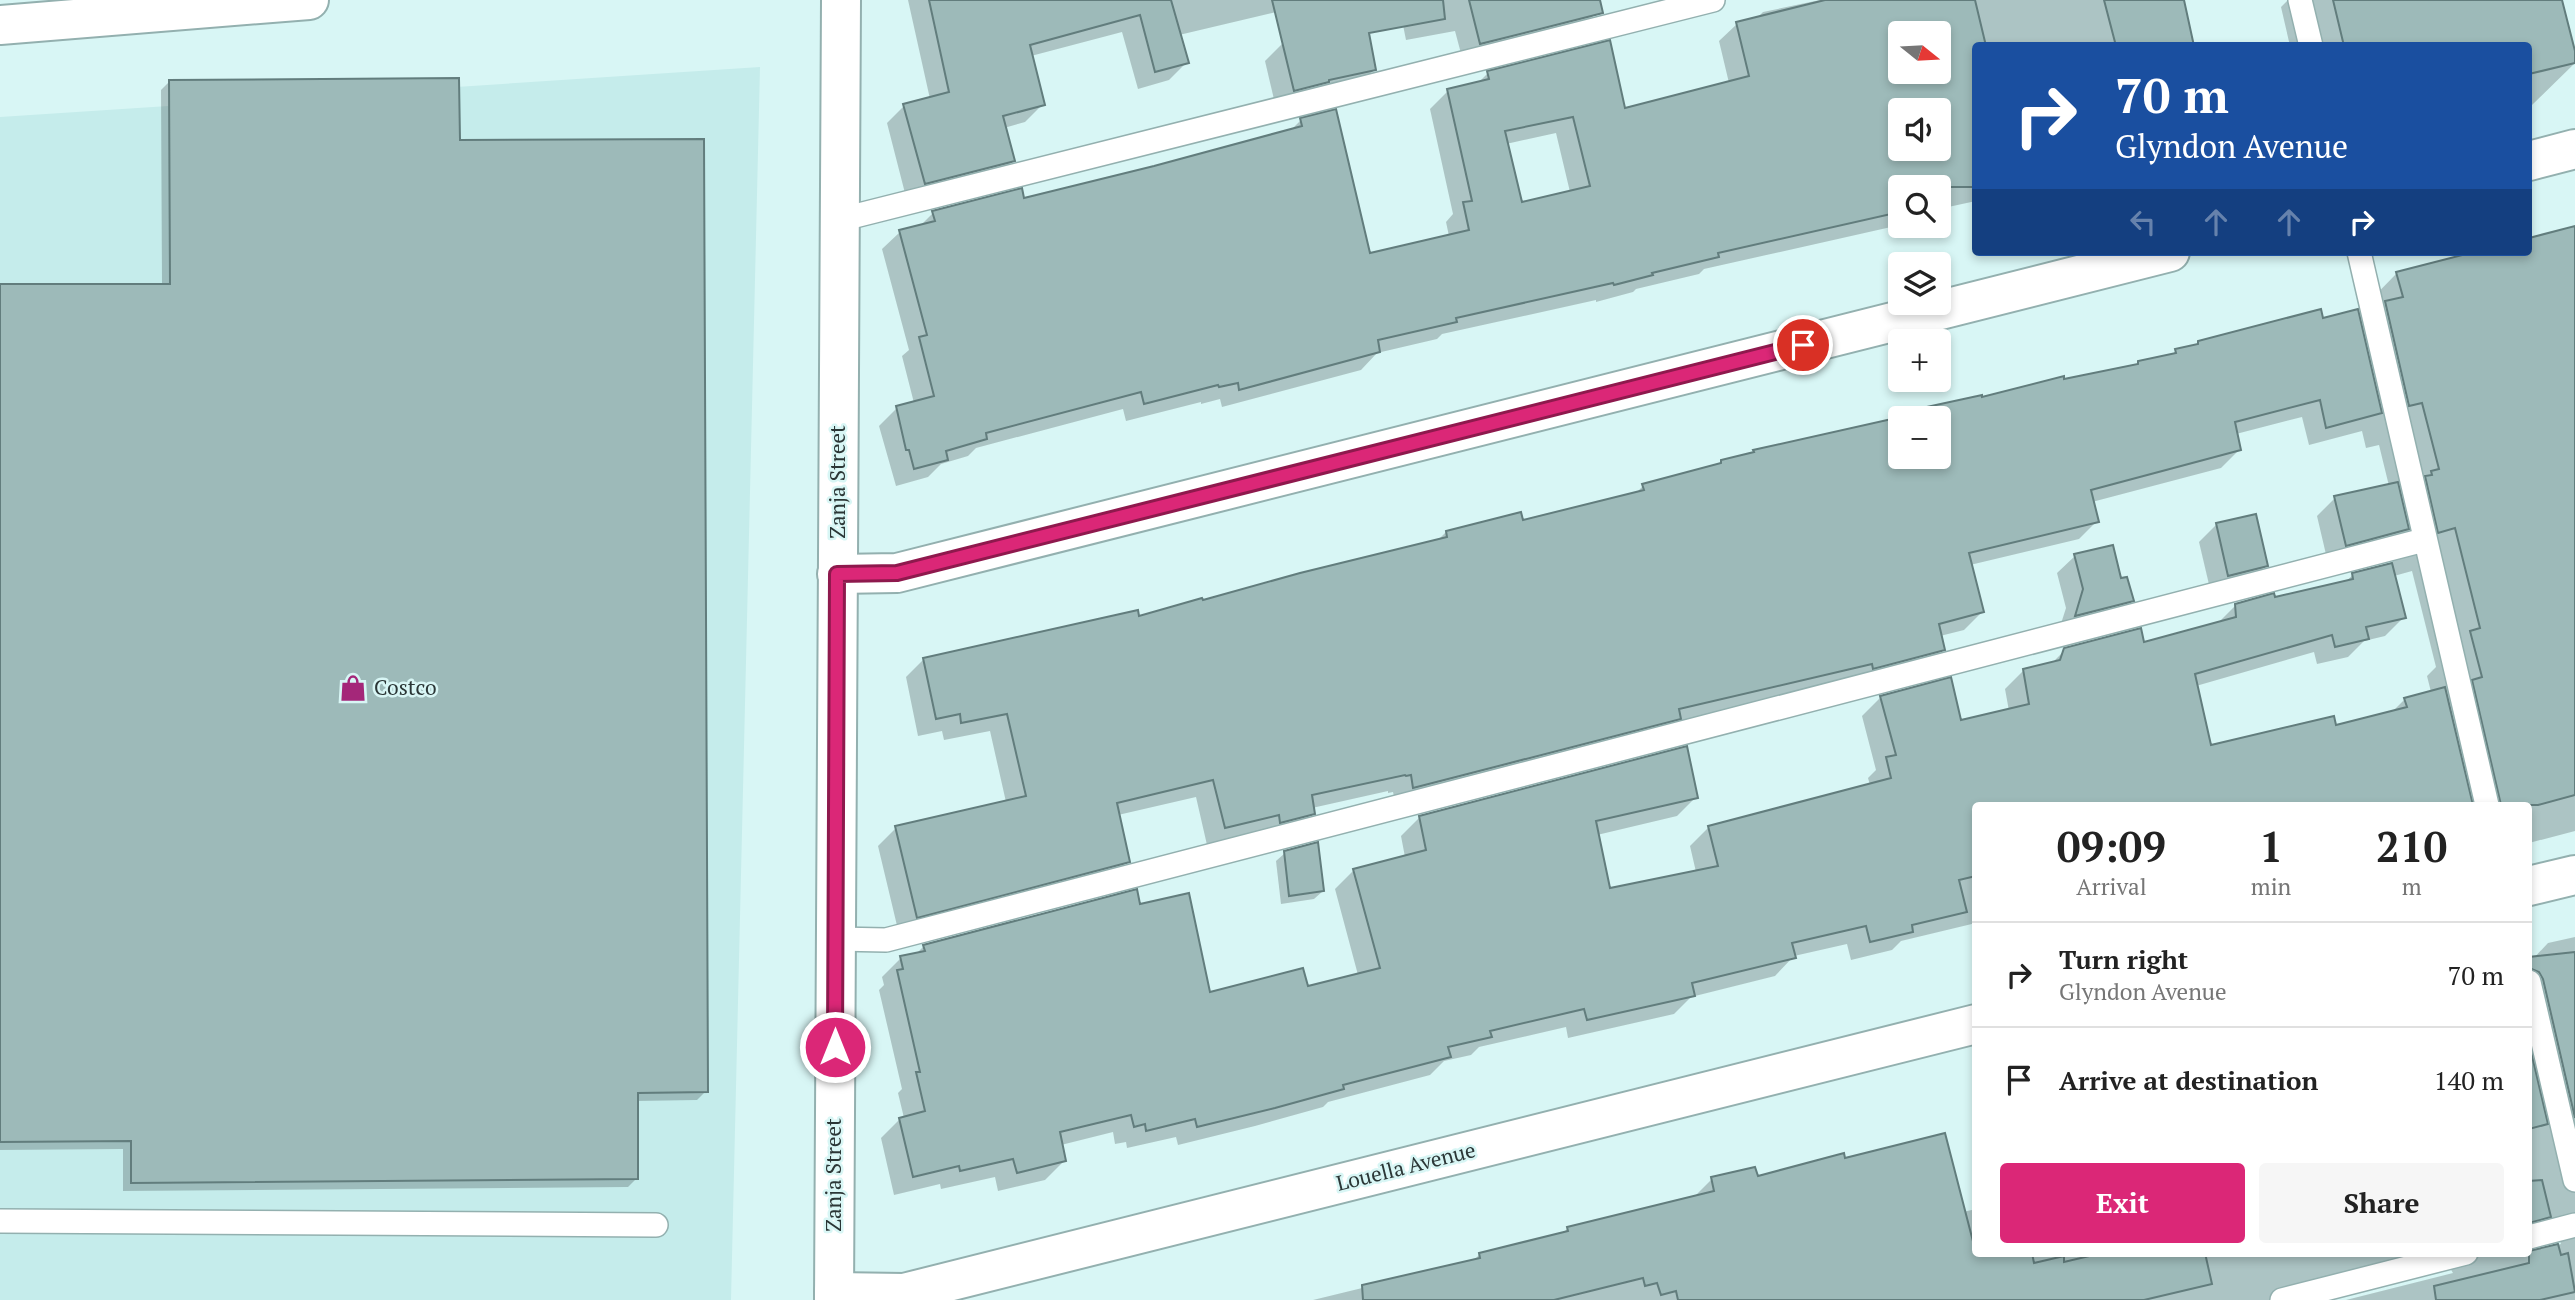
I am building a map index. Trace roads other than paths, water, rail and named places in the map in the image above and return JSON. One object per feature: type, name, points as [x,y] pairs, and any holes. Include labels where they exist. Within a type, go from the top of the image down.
[{"type":"street","points":[[0,25],[219,4],[309,0]]},
{"type":"street","name":"Zanja Street","points":[[834,1296],[841,0]]},
{"type":"street","points":[[2532,160],[2575,149]]},
{"type":"street","points":[[837,574],[897,573],[2154,256]]},
{"type":"street","points":[[2532,885],[2575,875]]},
{"type":"street","name":"Louella Avenue","points":[[834,1296],[904,1293],[1972,1025]]},
{"type":"lane","points":[[839,220],[1713,0]]},
{"type":"lane","points":[[2300,0],[2310,42]]},
{"type":"lane","points":[[2361,256],[2486,802]]},
{"type":"lane","points":[[836,939],[886,940],[2424,540]]},
{"type":"lane","points":[[2532,995],[2575,1180]]},
{"type":"lane","points":[[0,1221],[656,1225]]},
{"type":"lane","points":[[2532,1236],[2575,1225]]},
{"type":"lane","points":[[2282,1300],[2450,1257]]},
{"type":"place","name":"Costco","points":[[353,688]]}]
